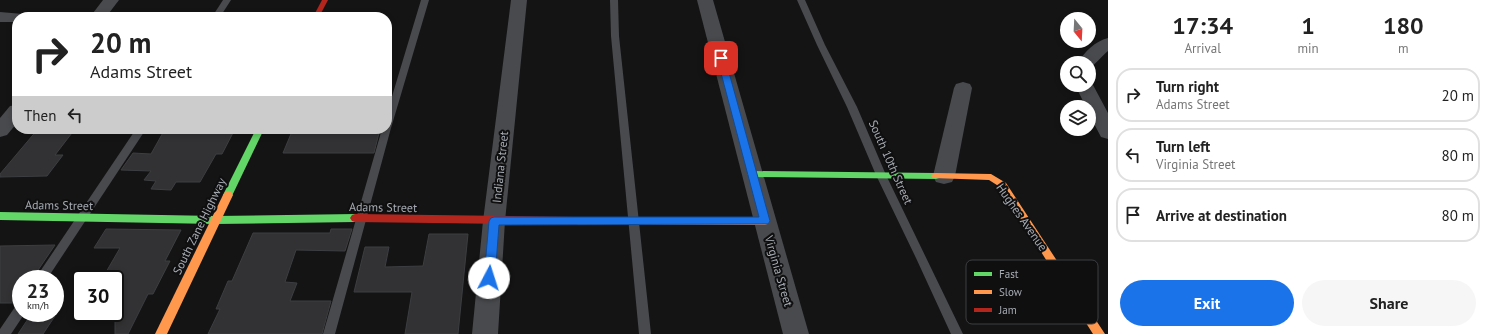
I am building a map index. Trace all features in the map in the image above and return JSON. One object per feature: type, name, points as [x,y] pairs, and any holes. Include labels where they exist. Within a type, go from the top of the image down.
[{"type":"street","points":[[102,12],[112,0]]},
{"type":"street","points":[[319,12],[325,0]]},
{"type":"street","name":"Indiana Street","points":[[485,334],[494,221],[518,0]]},
{"type":"street","name":"Virginia Street","points":[[705,0],[796,334]]},
{"type":"street","points":[[0,17],[12,17]]},
{"type":"street","points":[[1091,56],[1108,43]]},
{"type":"street","points":[[752,174],[944,176],[962,88]]},
{"type":"street","points":[[1088,92],[1108,132]]},
{"type":"street","points":[[0,130],[12,117]]},
{"type":"street","name":"South Zane Highway","points":[[160,334],[258,134]]},
{"type":"street","name":"Hughes Avenue","points":[[944,176],[991,177],[1003,185],[1051,260]]},
{"type":"street","name":"Adams Street","points":[[0,216],[215,220],[361,218],[494,221],[765,221]]},
{"type":"street","name":"Hughes Avenue","points":[[1093,324],[1099,334]]},
{"type":"lane","points":[[219,12],[227,0]]},
{"type":"lane","points":[[392,112],[424,0]]},
{"type":"lane","points":[[614,0],[615,36],[645,334]]},
{"type":"lane","name":"South 10th Street","points":[[801,0],[821,45],[852,107],[881,175],[957,334]]},
{"type":"lane","points":[[46,270],[138,134]]},
{"type":"lane","points":[[329,334],[386,134]]},
{"type":"lane","points":[[4,334],[12,322]]},
{"type":"building","points":[[34,134],[71,134],[55,155],[63,155],[47,176],[0,177],[0,174]]},
{"type":"building","points":[[162,134],[232,134],[222,154],[216,154],[200,182],[176,182],[171,190],[151,189],[156,181],[144,180],[151,171],[121,170],[133,153],[151,154]]},
{"type":"building","points":[[291,134],[379,134],[374,153],[283,153]]},
{"type":"building","points":[[106,229],[181,230],[165,261],[170,261],[153,294],[148,294],[128,334],[115,334],[115,322],[124,322],[124,270],[107,270],[120,248],[94,248]]},
{"type":"building","points":[[331,229],[352,229],[345,251],[296,250],[285,282],[297,283],[290,301],[331,301],[322,334],[208,334],[220,309],[216,309],[228,281],[232,281],[253,233],[330,233]]},
{"type":"building","points":[[429,234],[468,234],[458,334],[405,334],[412,292],[354,292],[365,247],[389,247],[385,267],[423,266]]},
{"type":"building","points":[[55,245],[38,270],[12,270],[12,303],[0,303],[0,246]]},
{"type":"building","points":[[26,322],[51,322],[43,334],[18,334]]},
{"type":"traffic: fast","points":[[228,195],[258,134]]},
{"type":"traffic: fast","points":[[752,174],[936,176]]},
{"type":"traffic: fast","points":[[0,216],[215,220],[355,218]]},
{"type":"traffic: slow","points":[[936,176],[991,177],[1003,185],[1051,260]]},
{"type":"traffic: slow","points":[[161,334],[228,195]]},
{"type":"traffic: slow","points":[[576,221],[765,221]]},
{"type":"traffic: slow","points":[[1093,324],[1099,334]]},
{"type":"traffic: jam","points":[[319,12],[325,0]]},
{"type":"traffic: jam","points":[[355,218],[576,221]]},
{"type":"route","points":[[489,278],[494,221],[765,221],[721,58]]}]
